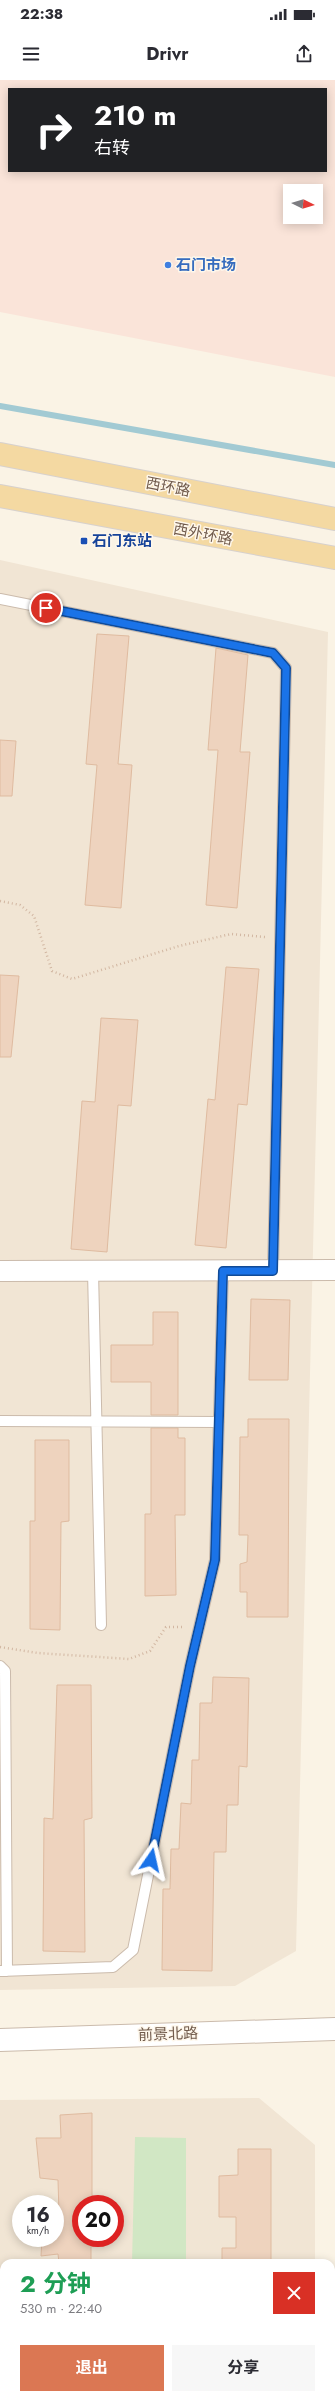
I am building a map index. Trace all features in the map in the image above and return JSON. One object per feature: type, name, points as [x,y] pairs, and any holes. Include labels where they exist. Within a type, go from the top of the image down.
[{"type":"main road","name":"西环路","points":[[0,454],[335,519]]},
{"type":"main road","name":"西外环路","points":[[0,496],[335,558]]},
{"type":"street","points":[[0,1271],[335,1270]]},
{"type":"street","name":"前景北路","points":[[0,2040],[335,2029]]},
{"type":"lane","points":[[0,599],[273,653],[286,668],[273,1271]]},
{"type":"lane","points":[[93,1271],[101,1625]]},
{"type":"lane","points":[[0,1666],[5,1671],[3,1971],[113,1967],[133,1950],[199,1626],[215,1560],[223,1271]]},
{"type":"lane","points":[[0,1421],[219,1422]]},
{"type":"path","points":[[0,901],[20,905],[34,916],[52,971],[72,979],[180,946],[231,934],[280,938]]},
{"type":"path","points":[[0,1648],[38,1653],[129,1659],[150,1651],[166,1627],[199,1626]]},
{"type":"shaded area","name":"石门市场","points":[[0,80],[335,80],[335,377],[0,312]]},
{"type":"shaded area","points":[[0,560],[328,632],[296,1951],[235,1986],[0,1990]]},
{"type":"shaded area","points":[[259,2098],[315,2145],[315,2259],[0,2259],[0,2100]]},
{"type":"green space","points":[[135,2137],[186,2138],[186,2259],[132,2259]]},
{"type":"building","points":[[97,634],[129,636],[118,764],[132,765],[121,908],[85,905],[97,765],[86,764]]},
{"type":"building","points":[[216,648],[248,655],[240,752],[250,752],[237,908],[206,905],[218,750],[208,750]]},
{"type":"building","points":[[0,740],[16,741],[12,796],[0,796]]},
{"type":"building","points":[[226,967],[259,969],[247,1105],[238,1104],[226,1248],[195,1245],[208,1099],[215,1100]]},
{"type":"building","points":[[0,975],[19,976],[11,1057],[0,1057]]},
{"type":"building","points":[[101,1018],[138,1020],[131,1106],[118,1105],[107,1252],[71,1249],[82,1101],[95,1102]]},
{"type":"building","points":[[251,1299],[290,1300],[288,1380],[249,1380]]},
{"type":"building","points":[[153,1312],[178,1312],[178,1415],[151,1415],[151,1382],[111,1382],[111,1345],[153,1345]]},
{"type":"building","points":[[248,1419],[289,1419],[288,1617],[247,1617],[247,1592],[240,1592],[240,1564],[247,1562],[248,1535],[239,1535],[240,1437],[248,1437]]},
{"type":"building","points":[[151,1428],[178,1428],[178,1438],[185,1438],[185,1515],[175,1515],[176,1595],[145,1596],[145,1514],[151,1514]]},
{"type":"building","points":[[35,1440],[69,1440],[69,1521],[61,1522],[60,1630],[30,1629],[30,1521],[35,1521]]},
{"type":"building","points":[[213,1677],[249,1678],[247,1767],[239,1766],[238,1805],[227,1805],[226,1852],[214,1852],[212,1971],[162,1970],[163,1889],[170,1889],[171,1849],[179,1849],[181,1803],[191,1804],[192,1760],[199,1760],[200,1703],[212,1703]]},
{"type":"building","points":[[57,1685],[91,1685],[92,1818],[84,1820],[85,1952],[43,1951],[44,1818],[53,1819]]},
{"type":"building","points":[[92,2113],[92,2195],[72,2195],[72,2247],[91,2247],[91,2259],[59,2259],[58,2254],[41,2256],[42,2247],[64,2247],[64,2195],[58,2195],[58,2180],[40,2178],[36,2138],[61,2138],[60,2115]]},
{"type":"building","points":[[238,2149],[271,2149],[271,2259],[222,2259],[222,2248],[236,2248],[236,2217],[219,2217],[219,2176],[238,2175]]},
{"type":"waterway","points":[[0,406],[335,465]]},
{"type":"place","name":"石门市场","points":[[168,265]]},
{"type":"place","name":"石门东站","points":[[84,541]]},
{"type":"route","points":[[46,608],[273,653],[286,668],[273,1271],[223,1271],[215,1560],[190,1666],[151,1860]]}]
